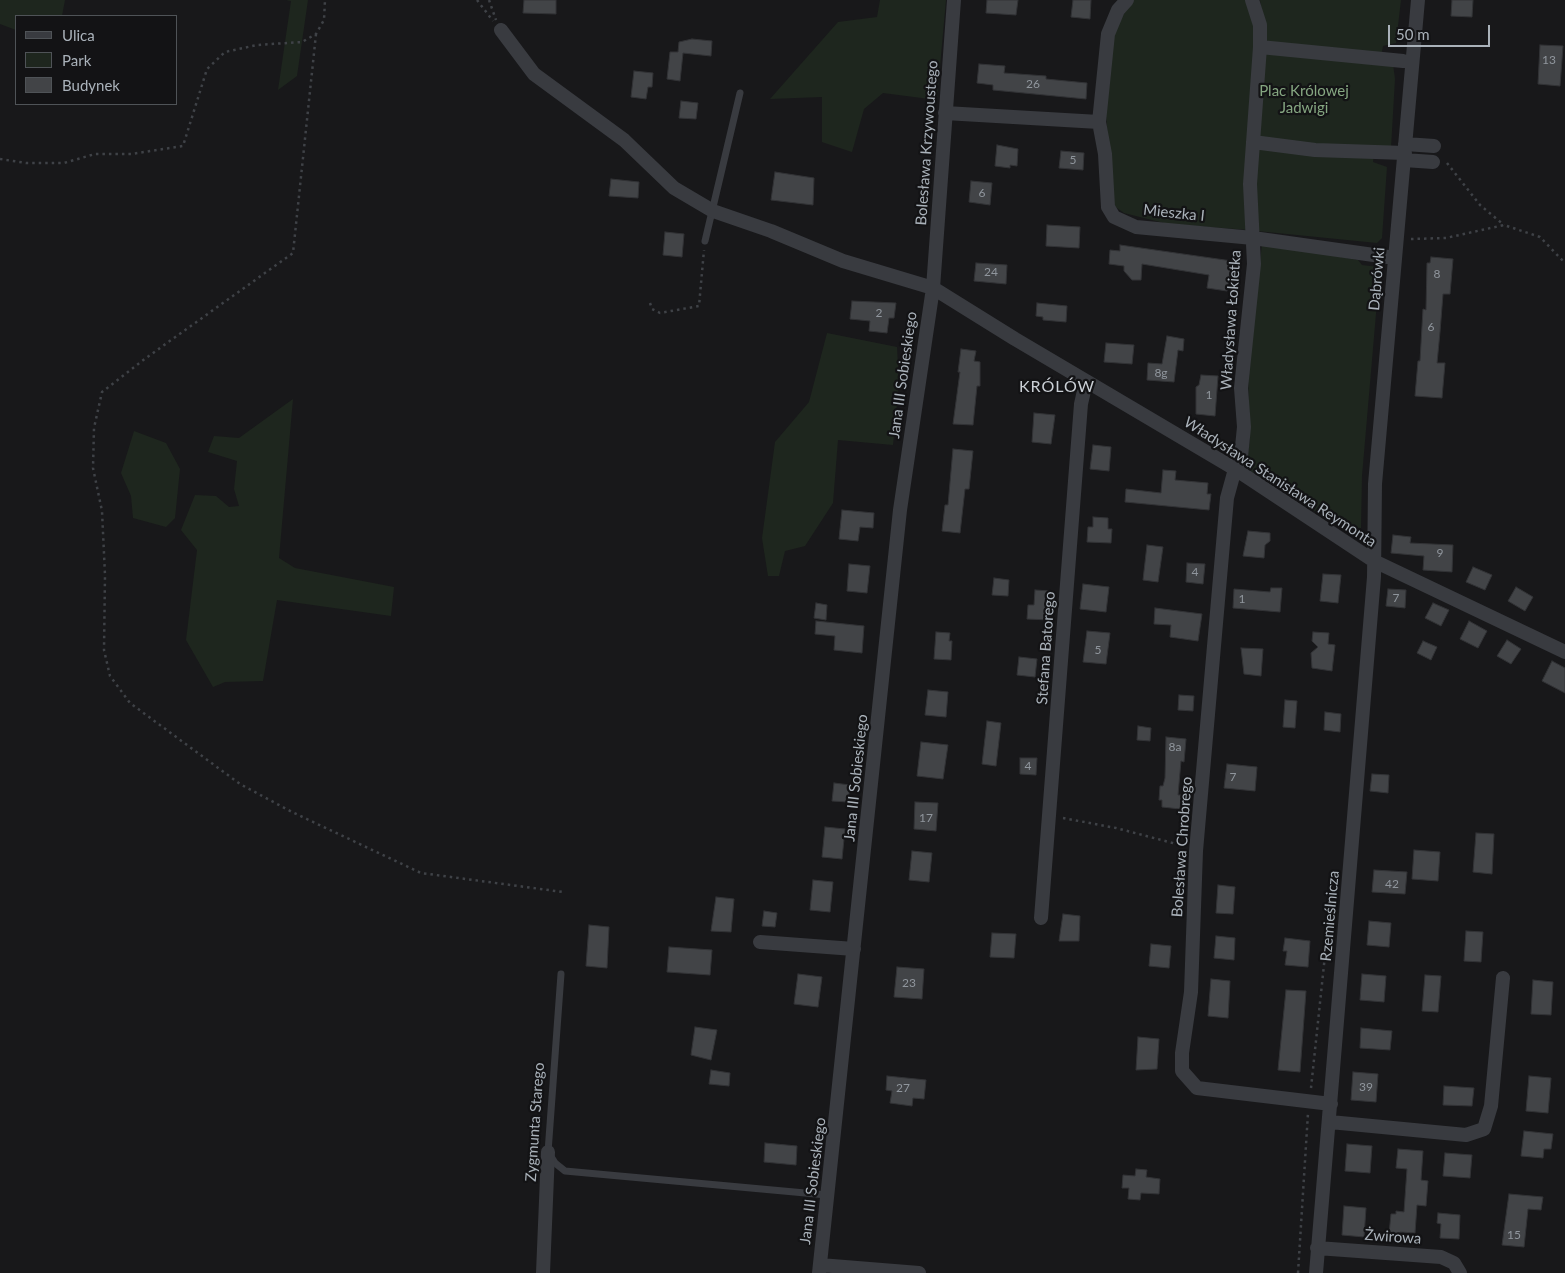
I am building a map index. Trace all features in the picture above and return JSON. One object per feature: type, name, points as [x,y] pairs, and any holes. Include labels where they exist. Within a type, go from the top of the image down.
[{"type":"street","name":"Bolesława Krzywoustego","points":[[933,288],[954,0]]},
{"type":"street","name":"Mieszka I","points":[[1127,0],[1118,10],[1108,34],[1100,122],[1105,154],[1108,206],[1114,217],[1136,227],[1253,238],[1395,258]]},
{"type":"street","name":"Władysława Łokietka","points":[[1235,469],[1241,457],[1244,427],[1241,388],[1254,264],[1250,184],[1260,26],[1252,0]]},
{"type":"street","name":"Dąbrówki","points":[[1374,561],[1375,484],[1418,0]]},
{"type":"street","name":"Władysława Stanisława Reymonta","points":[[501,30],[534,74],[624,140],[674,188],[713,211],[771,231],[843,261],[933,288],[1086,382],[1235,469],[1374,561],[1565,652]]},
{"type":"street","points":[[1260,48],[1403,61]]},
{"type":"street","points":[[946,113],[1100,122]]},
{"type":"street","points":[[1253,142],[1315,150],[1405,152],[1436,155]]},
{"type":"street","name":"Jana III Sobieskiego","points":[[820,1269],[900,510],[933,288]]},
{"type":"street","name":"Stefana Batorego","points":[[1041,918],[1081,404],[1086,382]]},
{"type":"street","name":"Bolesława Chrobrego","points":[[1235,469],[1227,498],[1196,851],[1191,992],[1182,1053],[1182,1071],[1196,1088],[1331,1104]]},
{"type":"street","name":"Rzemieślnicza","points":[[1316,1273],[1330,1122],[1374,561]]},
{"type":"street","points":[[760,942],[854,949]]},
{"type":"street","points":[[1330,1122],[1466,1135],[1484,1129],[1491,1106],[1503,978]]},
{"type":"street","name":"Zygmunta Starego","points":[[543,1273],[548,1152]]},
{"type":"street","name":"Żwirowa","points":[[1317,1248],[1441,1256],[1454,1263],[1460,1273]]},
{"type":"street","points":[[820,1269],[919,1273]]},
{"type":"lane","points":[[705,241],[740,93]]},
{"type":"lane","name":"Zygmunta Starego","points":[[548,1152],[561,974]]},
{"type":"lane","points":[[548,1152],[554,1163],[565,1171],[827,1194]]},
{"type":"path","points":[[325,0],[324,20],[316,34],[293,253],[161,346],[102,392],[94,428],[94,468],[102,510],[105,575],[104,650],[110,676],[130,703],[240,784],[292,812],[421,873],[562,892]]},
{"type":"path","points":[[477,0],[501,30]]},
{"type":"path","points":[[489,0],[501,30]]},
{"type":"path","points":[[0,159],[26,163],[64,162],[95,154],[131,154],[183,146],[207,69],[225,52],[257,45],[302,42],[316,34]]},
{"type":"path","points":[[1436,155],[1480,205],[1504,225],[1540,237],[1565,263]]},
{"type":"path","points":[[1397,238],[1446,238],[1504,225]]},
{"type":"path","points":[[650,303],[652,309],[660,313],[699,306],[705,241]]},
{"type":"path","points":[[1049,816],[1116,828],[1196,851]]},
{"type":"path","points":[[1298,1273],[1310,1101],[1335,863]]},
{"type":"green space","points":[[0,0],[65,0],[62,15],[15,15],[15,30],[0,24]]},
{"type":"green space","points":[[286,0],[308,0],[297,76],[278,90],[291,1]]},
{"type":"green space","points":[[880,0],[946,0],[937,100],[883,93],[864,109],[852,152],[822,142],[822,97],[770,99],[838,22],[877,17]]},
{"type":"green space","points":[[1132,0],[1247,0],[1255,32],[1249,230],[1168,224],[1124,213],[1114,206],[1106,115],[1112,34]]},
{"type":"green space","name":"Plac Królowej Jadwigi","points":[[1260,0],[1401,0],[1396,43],[1383,46],[1380,62],[1393,64],[1395,79],[1391,148],[1375,148],[1373,162],[1387,167],[1382,238],[1377,243],[1257,231],[1255,215],[1264,24]]},
{"type":"green space","points":[[1262,243],[1358,260],[1362,265],[1378,267],[1379,279],[1362,476],[1361,528],[1355,531],[1332,522],[1249,470],[1247,461],[1250,439],[1248,377]]},
{"type":"green space","points":[[827,333],[897,347],[899,384],[893,445],[838,440],[833,503],[805,546],[785,551],[779,576],[768,576],[762,538],[775,442],[809,402]]},
{"type":"green space","points":[[293,399],[279,558],[295,568],[394,587],[391,616],[277,600],[263,681],[225,682],[213,687],[186,640],[197,550],[181,530],[195,495],[216,496],[229,507],[239,506],[234,489],[237,461],[208,452],[214,436],[239,438]]},
{"type":"green space","points":[[134,431],[166,443],[180,469],[175,518],[166,527],[133,518],[131,496],[121,473]]},
{"type":"building","points":[[524,0],[556,0],[556,14],[523,13]]},
{"type":"building","points":[[987,0],[1018,0],[1016,15],[986,13]]},
{"type":"building","points":[[1073,0],[1091,0],[1090,19],[1071,17]]},
{"type":"building","points":[[1452,0],[1473,0],[1472,17],[1451,16]]},
{"type":"building","points":[[692,39],[712,41],[711,56],[683,53],[680,81],[667,79],[670,52],[678,52],[679,42]]},
{"type":"building","points":[[1540,45],[1563,46],[1560,86],[1538,84]]},
{"type":"building","points":[[979,64],[1005,66],[1004,73],[1046,76],[1046,79],[1087,83],[1086,99],[993,90],[993,85],[977,83]]},
{"type":"building","points":[[634,71],[653,73],[652,87],[648,87],[646,99],[631,97]]},
{"type":"building","points":[[681,101],[698,103],[696,119],[679,118]]},
{"type":"building","points":[[997,145],[1018,149],[1017,166],[1010,165],[1010,168],[995,166]]},
{"type":"building","points":[[1061,151],[1084,153],[1083,170],[1059,168]]},
{"type":"building","points":[[775,172],[814,178],[813,205],[771,200]]},
{"type":"building","points":[[611,179],[639,182],[638,198],[609,196]]},
{"type":"building","points":[[971,181],[992,183],[990,205],[969,202]]},
{"type":"building","points":[[1047,225],[1080,227],[1079,248],[1046,246]]},
{"type":"building","points":[[665,232],[684,234],[682,257],[663,255]]},
{"type":"building","points":[[1120,245],[1232,261],[1227,291],[1207,288],[1209,275],[1142,264],[1141,280],[1132,280],[1124,271],[1124,266],[1109,264],[1110,250],[1120,251]]},
{"type":"building","points":[[1431,257],[1453,259],[1450,294],[1443,294],[1437,363],[1445,363],[1442,398],[1415,396],[1418,361],[1420,361],[1423,309],[1426,310],[1427,263],[1430,263]]},
{"type":"building","points":[[976,263],[1007,265],[1006,284],[974,281]]},
{"type":"building","points":[[852,301],[896,303],[894,318],[889,318],[887,333],[869,331],[870,321],[850,319]]},
{"type":"building","points":[[1037,303],[1067,306],[1066,322],[1043,320],[1043,317],[1036,316]]},
{"type":"building","points":[[1167,336],[1184,339],[1183,351],[1178,350],[1174,382],[1147,380],[1148,363],[1162,364]]},
{"type":"building","points":[[1106,343],[1134,345],[1132,364],[1104,362]]},
{"type":"building","points":[[961,349],[976,351],[974,361],[980,362],[980,386],[977,386],[973,425],[953,424]]},
{"type":"building","points":[[1201,375],[1218,376],[1215,416],[1196,414],[1196,387],[1199,385]]},
{"type":"building","points":[[1034,413],[1055,415],[1051,444],[1032,442]]},
{"type":"building","points":[[1093,445],[1111,447],[1109,471],[1090,469]]},
{"type":"building","points":[[953,449],[973,451],[969,489],[965,489],[960,533],[942,531],[945,505],[948,505]]},
{"type":"building","points":[[1163,470],[1176,471],[1175,480],[1208,483],[1207,494],[1211,494],[1209,510],[1125,502],[1126,489],[1161,493]]},
{"type":"building","points":[[842,510],[874,513],[873,528],[860,527],[858,541],[839,539]]},
{"type":"building","points":[[1093,517],[1108,518],[1108,529],[1112,529],[1111,543],[1087,542],[1088,527],[1093,527]]},
{"type":"building","points":[[1248,531],[1270,533],[1270,541],[1265,545],[1264,558],[1243,556]]},
{"type":"building","points":[[1393,535],[1411,537],[1410,543],[1453,545],[1452,572],[1423,570],[1424,556],[1391,553]]},
{"type":"building","points":[[1147,545],[1163,547],[1158,582],[1143,580]]},
{"type":"building","points":[[1187,563],[1205,564],[1203,584],[1186,582]]},
{"type":"building","points":[[849,564],[870,566],[867,593],[847,591]]},
{"type":"building","points":[[1473,567],[1492,575],[1485,590],[1466,582]]},
{"type":"building","points":[[1323,574],[1341,575],[1338,603],[1320,601]]},
{"type":"building","points":[[994,578],[1009,580],[1008,596],[992,595]]},
{"type":"building","points":[[1083,584],[1109,587],[1106,612],[1080,609]]},
{"type":"building","points":[[1516,587],[1533,597],[1525,611],[1508,601]]},
{"type":"building","points":[[1271,588],[1282,588],[1280,612],[1233,608],[1234,589],[1270,592]]},
{"type":"building","points":[[1388,589],[1406,590],[1405,608],[1386,606]]},
{"type":"building","points":[[1035,590],[1051,591],[1049,620],[1027,619],[1028,605],[1034,605]]},
{"type":"building","points":[[816,603],[827,605],[826,620],[814,618]]},
{"type":"building","points":[[1433,603],[1449,610],[1441,626],[1425,618]]},
{"type":"building","points":[[1155,608],[1202,614],[1198,641],[1170,637],[1171,625],[1154,624]]},
{"type":"building","points":[[816,621],[864,626],[862,653],[834,650],[835,636],[815,634]]},
{"type":"building","points":[[1469,621],[1487,631],[1478,648],[1460,639]]},
{"type":"building","points":[[1087,631],[1110,633],[1106,664],[1083,662]]},
{"type":"building","points":[[936,632],[950,633],[949,641],[952,641],[951,660],[934,659]]},
{"type":"building","points":[[1313,632],[1329,633],[1328,644],[1335,645],[1332,671],[1312,668],[1311,653],[1318,647],[1312,641]]},
{"type":"building","points":[[1507,640],[1521,649],[1511,664],[1497,656]]},
{"type":"building","points":[[1423,641],[1437,647],[1431,660],[1417,653]]},
{"type":"building","points":[[1241,648],[1263,649],[1261,676],[1244,674]]},
{"type":"building","points":[[1019,657],[1037,659],[1035,677],[1017,675]]},
{"type":"building","points":[[1552,661],[1565,668],[1565,693],[1542,681]]},
{"type":"building","points":[[928,690],[948,692],[946,717],[925,715]]},
{"type":"building","points":[[1179,695],[1194,696],[1193,711],[1178,710]]},
{"type":"building","points":[[1285,700],[1297,701],[1295,728],[1283,727]]},
{"type":"building","points":[[1325,712],[1341,714],[1340,732],[1324,730]]},
{"type":"building","points":[[987,721],[1001,723],[996,766],[982,764]]},
{"type":"building","points":[[1138,726],[1151,728],[1150,741],[1137,740]]},
{"type":"building","points":[[1166,737],[1186,739],[1184,762],[1181,761],[1178,795],[1181,795],[1180,809],[1162,807],[1162,800],[1159,800],[1160,786],[1163,786],[1165,778]]},
{"type":"building","points":[[921,742],[948,745],[943,779],[917,776]]},
{"type":"building","points":[[1020,758],[1037,758],[1036,775],[1020,774]]},
{"type":"building","points":[[1227,764],[1257,767],[1255,791],[1224,788]]},
{"type":"building","points":[[1372,774],[1389,775],[1388,793],[1370,791]]},
{"type":"building","points":[[834,783],[850,785],[848,802],[832,801]]},
{"type":"building","points":[[915,802],[938,803],[936,831],[914,829]]},
{"type":"building","points":[[825,827],[845,829],[842,859],[822,857]]},
{"type":"building","points":[[1476,833],[1494,834],[1492,874],[1473,872]]},
{"type":"building","points":[[1414,850],[1440,852],[1438,881],[1412,879]]},
{"type":"building","points":[[912,851],[932,853],[929,882],[909,880]]},
{"type":"building","points":[[1374,870],[1407,872],[1405,894],[1372,892]]},
{"type":"building","points":[[813,880],[833,882],[830,912],[810,910]]},
{"type":"building","points":[[1218,885],[1235,887],[1233,914],[1216,913]]},
{"type":"building","points":[[716,897],[734,899],[731,932],[711,931]]},
{"type":"building","points":[[764,911],[777,913],[775,927],[762,926]]},
{"type":"building","points":[[1063,914],[1080,916],[1079,941],[1059,941]]},
{"type":"building","points":[[1369,921],[1391,923],[1389,947],[1367,945]]},
{"type":"building","points":[[589,925],[609,927],[607,968],[586,966]]},
{"type":"building","points":[[1466,931],[1483,932],[1481,962],[1464,961]]},
{"type":"building","points":[[992,933],[1016,934],[1014,958],[990,957]]},
{"type":"building","points":[[1216,936],[1235,938],[1234,960],[1214,958]]},
{"type":"building","points":[[1285,938],[1310,941],[1308,967],[1285,965],[1287,951],[1283,951]]},
{"type":"building","points":[[1151,944],[1171,946],[1169,968],[1149,966]]},
{"type":"building","points":[[669,947],[712,950],[710,975],[667,972]]},
{"type":"building","points":[[897,967],[924,969],[922,999],[894,997]]},
{"type":"building","points":[[798,974],[822,977],[818,1007],[794,1004]]},
{"type":"building","points":[[1362,974],[1386,976],[1384,1002],[1360,1000]]},
{"type":"building","points":[[1425,975],[1441,976],[1438,1012],[1422,1011]]},
{"type":"building","points":[[1211,979],[1230,981],[1228,1018],[1208,1016]]},
{"type":"building","points":[[1533,980],[1553,982],[1551,1015],[1531,1014]]},
{"type":"building","points":[[1286,990],[1306,991],[1300,1072],[1278,1070]]},
{"type":"building","points":[[695,1027],[717,1030],[711,1060],[691,1055]]},
{"type":"building","points":[[1361,1028],[1392,1031],[1390,1050],[1360,1048]]},
{"type":"building","points":[[1138,1037],[1159,1039],[1157,1069],[1136,1070]]},
{"type":"building","points":[[711,1070],[730,1073],[729,1086],[709,1084]]},
{"type":"building","points":[[1353,1072],[1378,1074],[1376,1102],[1351,1100]]},
{"type":"building","points":[[887,1076],[926,1080],[924,1099],[913,1098],[912,1106],[890,1103],[892,1091],[886,1090]]},
{"type":"building","points":[[1529,1076],[1551,1078],[1548,1113],[1526,1111]]},
{"type":"building","points":[[1444,1086],[1474,1088],[1472,1106],[1443,1105]]},
{"type":"building","points":[[1524,1131],[1553,1134],[1551,1149],[1544,1149],[1543,1158],[1521,1156]]},
{"type":"building","points":[[765,1143],[797,1146],[796,1165],[764,1162]]},
{"type":"building","points":[[1347,1144],[1372,1146],[1370,1173],[1345,1171]]},
{"type":"building","points":[[1398,1149],[1423,1151],[1421,1180],[1428,1181],[1426,1206],[1417,1205],[1415,1233],[1400,1232],[1400,1235],[1389,1234],[1391,1214],[1396,1214],[1396,1211],[1404,1212],[1407,1169],[1396,1168]]},
{"type":"building","points":[[1445,1153],[1472,1155],[1470,1178],[1443,1176]]},
{"type":"building","points":[[1136,1169],[1147,1170],[1146,1177],[1160,1179],[1159,1194],[1141,1193],[1140,1200],[1128,1199],[1129,1188],[1122,1188],[1123,1175],[1135,1176]]},
{"type":"building","points":[[1509,1194],[1543,1197],[1541,1210],[1528,1209],[1524,1247],[1502,1245]]},
{"type":"building","points":[[1344,1206],[1366,1208],[1364,1237],[1342,1235]]},
{"type":"building","points":[[1438,1213],[1460,1215],[1459,1239],[1440,1238],[1441,1224],[1437,1223]]},
{"type":"district","name":"KRÓLÓW","points":[[1057,387]]}]
